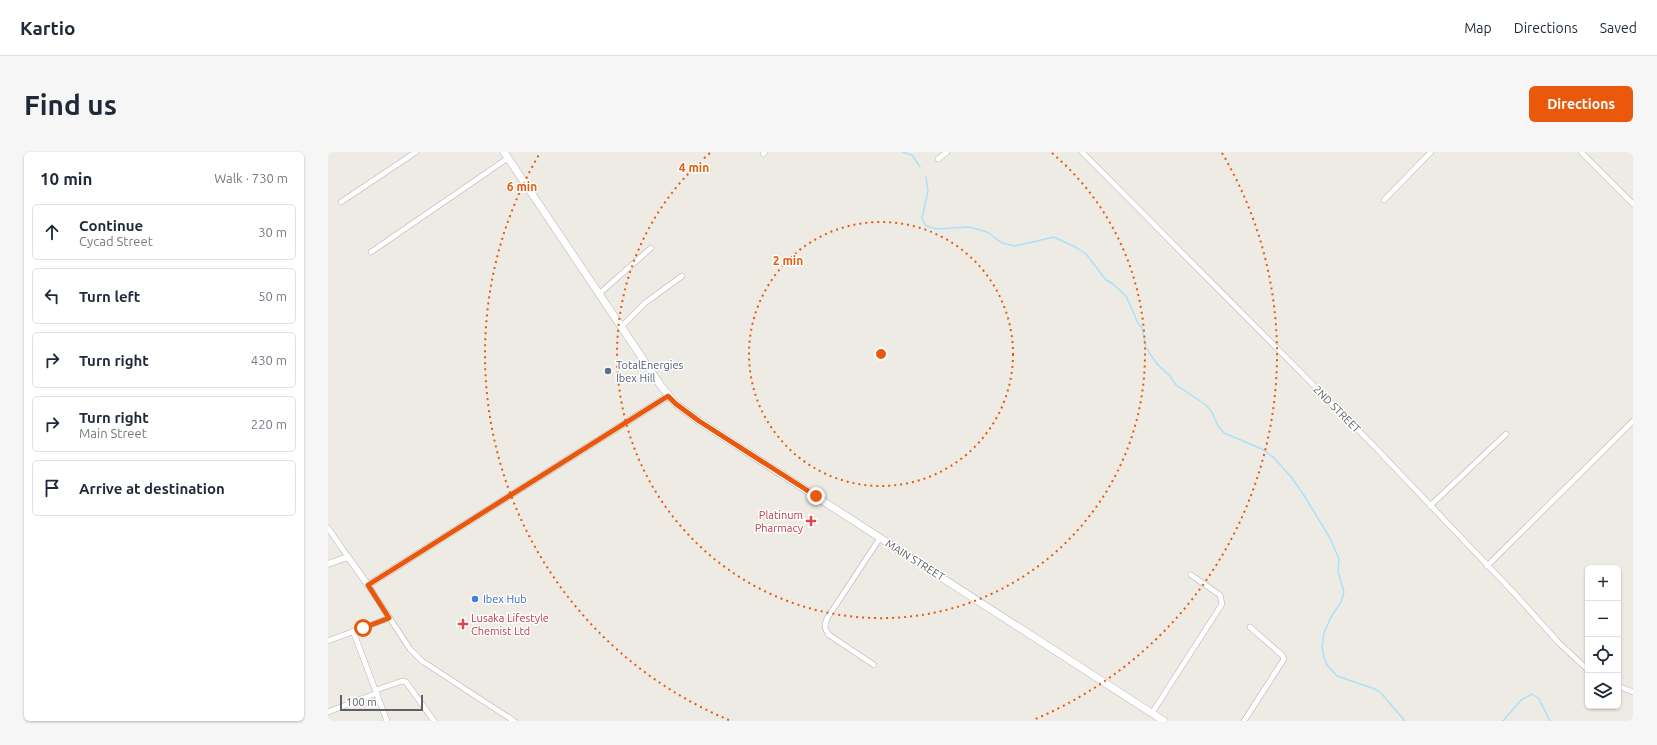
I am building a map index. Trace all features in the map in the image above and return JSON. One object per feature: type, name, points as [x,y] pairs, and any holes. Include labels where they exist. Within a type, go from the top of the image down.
[{"type":"main road","name":"MAIN STREET","points":[[506,155],[668,396],[676,404],[699,421],[1164,721]]},
{"type":"street","points":[[341,202],[416,152]]},
{"type":"street","points":[[938,160],[947,152]]},
{"type":"street","name":"2ND STREET","points":[[1082,152],[1272,342],[1488,566],[1559,643],[1585,667]]},
{"type":"street","points":[[1384,200],[1431,152]]},
{"type":"street","points":[[1581,152],[1633,204]]},
{"type":"street","points":[[371,252],[506,155]]},
{"type":"street","points":[[599,294],[651,248]]},
{"type":"street","points":[[622,328],[644,303],[682,276]]},
{"type":"street","points":[[368,585],[668,396]]},
{"type":"street","points":[[1488,566],[1633,421]]},
{"type":"street","points":[[1430,506],[1506,434]]},
{"type":"street","points":[[328,528],[410,649],[422,662],[514,721]]},
{"type":"street","points":[[874,665],[829,635],[825,631],[824,626],[828,617],[880,538]]},
{"type":"street","points":[[328,564],[348,557]]},
{"type":"street","points":[[1152,713],[1223,602],[1217,592],[1191,575]]},
{"type":"street","points":[[328,641],[389,618]]},
{"type":"street","points":[[1244,721],[1284,659],[1282,655],[1250,627]]},
{"type":"street","points":[[353,632],[387,721]]},
{"type":"street","points":[[328,712],[402,681],[406,682],[434,721]]},
{"type":"street","points":[[1621,687],[1633,692]]},
{"type":"waterway","points":[[902,152],[912,155],[920,167]]},
{"type":"waterway","points":[[926,177],[928,191],[922,218],[925,225],[929,227],[937,229],[969,227],[987,232],[1002,243],[1015,246],[1054,237],[1086,254],[1106,280],[1113,284],[1126,296],[1138,323],[1142,328],[1146,347],[1158,365],[1170,376],[1176,385],[1206,405],[1212,412],[1218,426],[1224,433],[1262,449],[1273,457],[1292,478],[1330,538],[1339,559],[1338,572],[1344,592],[1341,602],[1331,617],[1324,633],[1322,647],[1327,665],[1337,676],[1375,689],[1381,693],[1405,721]]},
{"type":"waterway","points":[[1503,721],[1521,700],[1532,694],[1539,699],[1550,721]]},
{"type":"place","name":"TotalEnergies Ibex Hill","points":[[608,371]]},
{"type":"place","name":"Platinum Pharmacy","points":[[811,521]]},
{"type":"place","name":"Ibex Hub","points":[[475,599]]},
{"type":"place","name":"Lusaka Lifestyle Chemist Ltd","points":[[463,624]]},
{"type":"route","points":[[363,628],[389,618],[368,585],[668,396],[683,410],[699,421],[816,496]]}]
